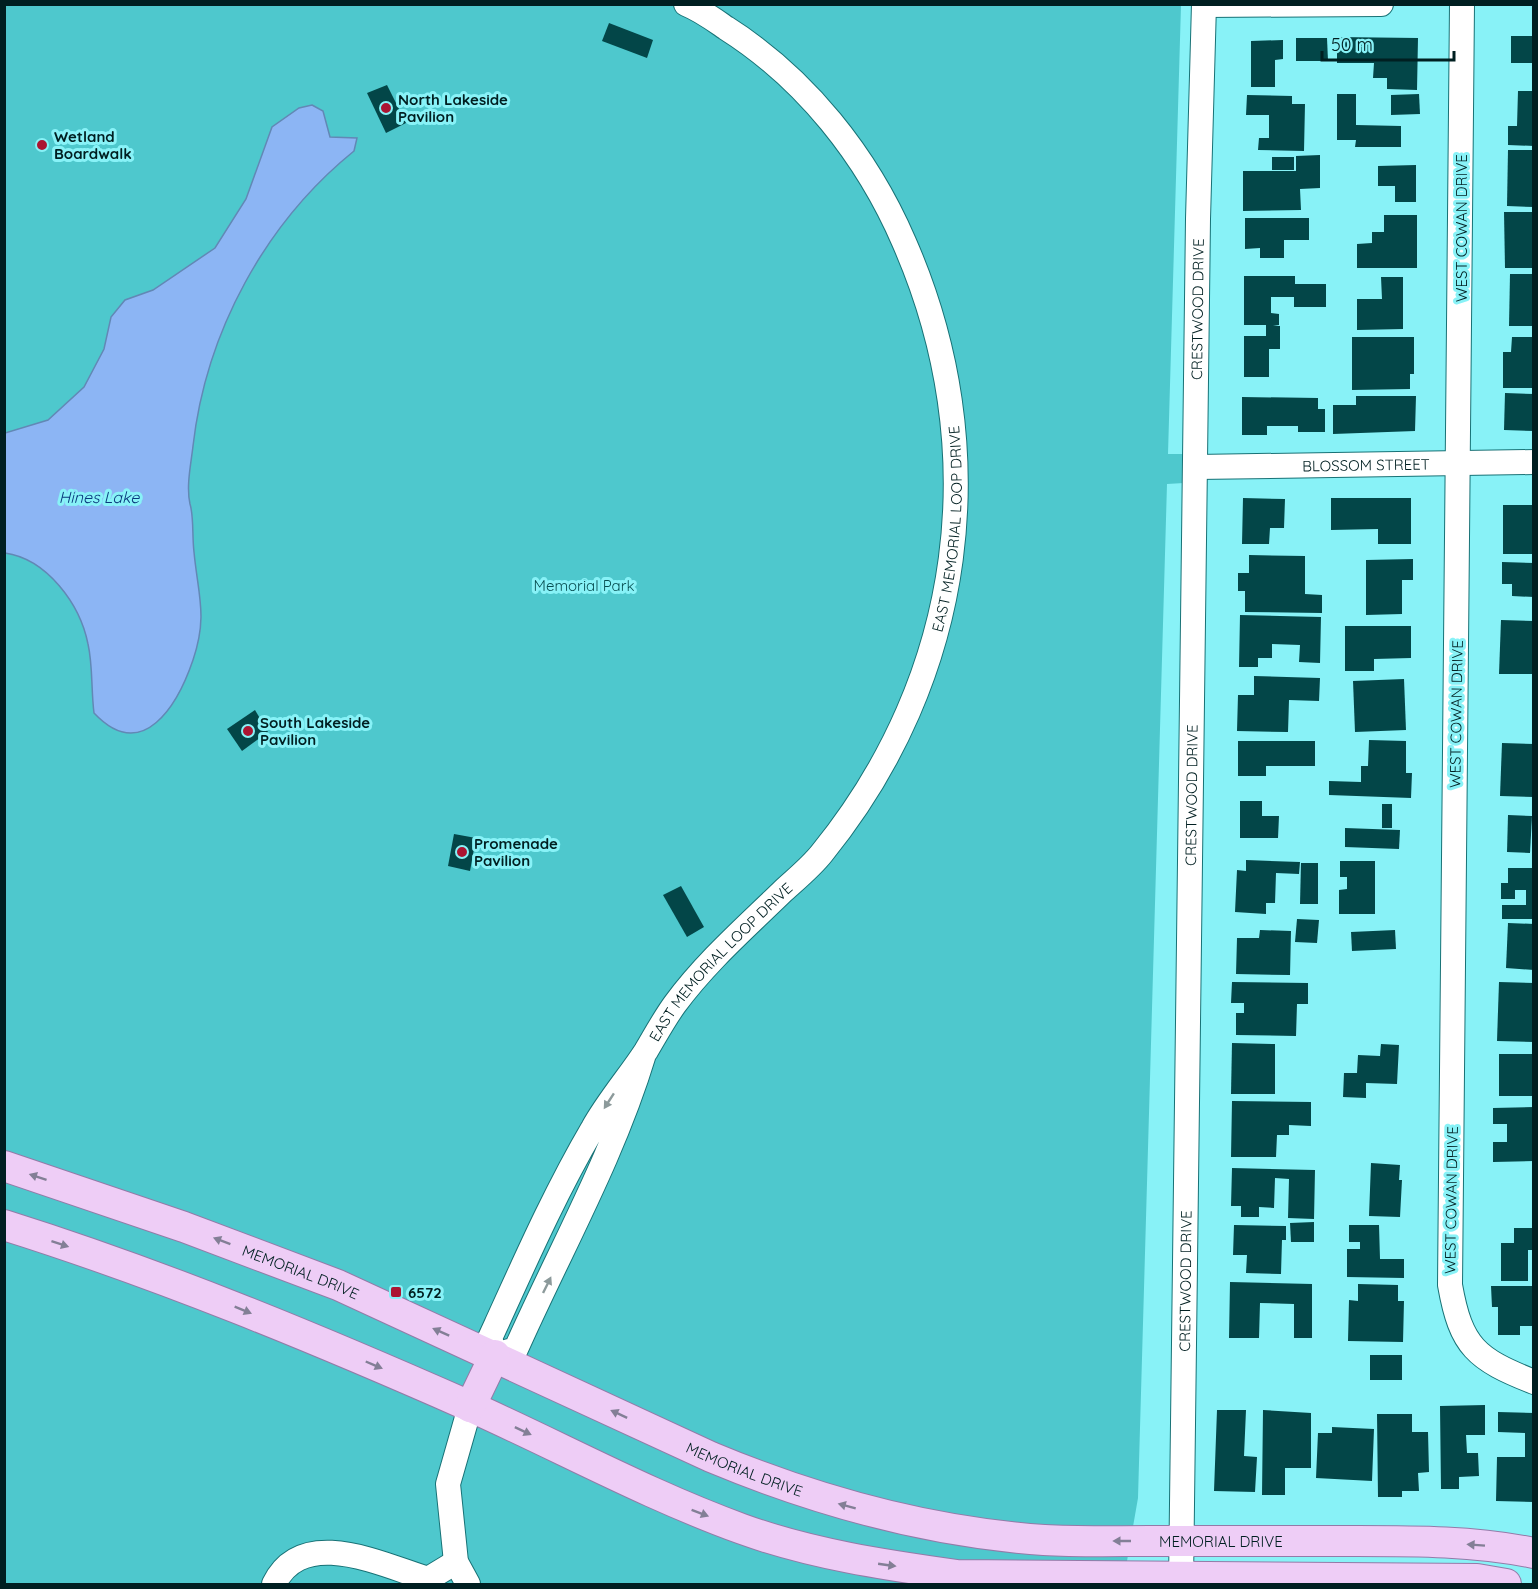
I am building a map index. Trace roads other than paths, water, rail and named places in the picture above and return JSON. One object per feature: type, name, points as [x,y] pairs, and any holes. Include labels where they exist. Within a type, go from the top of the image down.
[{"type":"main road","name":"MEMORIAL DRIVE","points":[[4,1166],[175,1223],[338,1285],[495,1355],[711,1457],[770,1482],[838,1504],[963,1532],[1046,1540],[1435,1541],[1533,1552]]},
{"type":"main road","points":[[4,1225],[157,1276],[320,1341],[470,1407],[685,1507],[744,1530],[814,1550],[878,1564],[957,1575],[1181,1581],[1477,1579],[1506,1584]]},
{"type":"main road","points":[[470,1407],[495,1355]]},
{"type":"main road","points":[[1477,1579],[1501,1568],[1533,1573]]},
{"type":"street","name":"EAST MEMORIAL LOOP DRIVE","points":[[495,1355],[490,1338],[569,1173],[611,1097],[644,1054],[673,1006],[707,965],[819,857],[873,785],[893,749],[923,678],[942,610],[954,531],[956,492],[952,418],[941,345],[916,269],[878,189],[854,150],[830,120],[758,48],[700,10],[686,4]]},
{"type":"street","points":[[1204,5],[1381,4]]},
{"type":"street","name":"WEST COWAN DRIVE","points":[[1462,4],[1450,1285],[1456,1319],[1472,1348],[1495,1367],[1533,1382]]},
{"type":"street","name":"CRESTWOOD DRIVE","points":[[1181,1581],[1204,5]]},
{"type":"street","name":"BLOSSOM STREET","points":[[1196,467],[1533,462]]},
{"type":"street","points":[[468,1584],[456,1562],[448,1484],[470,1407]]},
{"type":"street","points":[[274,1584],[282,1571],[295,1561],[315,1553],[353,1555],[428,1579],[456,1562]]},
{"type":"water","name":"Hines Lake","points":[[312,105],[323,111],[330,137],[357,138],[354,151],[293,211],[267,246],[226,322],[211,362],[200,404],[189,475],[188,490],[193,546],[201,606],[198,644],[186,677],[168,710],[143,731],[128,733],[112,727],[94,713],[88,644],[78,614],[69,599],[48,574],[35,564],[5,553],[5,433],[48,420],[84,387],[104,349],[111,317],[125,300],[153,290],[215,248],[246,199],[272,127],[299,108]]},
{"type":"place","name":"North Lakeside Pavilion","points":[[386,108]]},
{"type":"place","name":"Wetland Boardwalk","points":[[42,145]]},
{"type":"place","name":"South Lakeside Pavilion","points":[[248,731]]},
{"type":"place","name":"Promenade Pavilion","points":[[462,852]]},
{"type":"place","name":"6572","points":[[396,1292]]},
{"type":"park label","name":"Memorial Park","points":[[584,585]]}]
